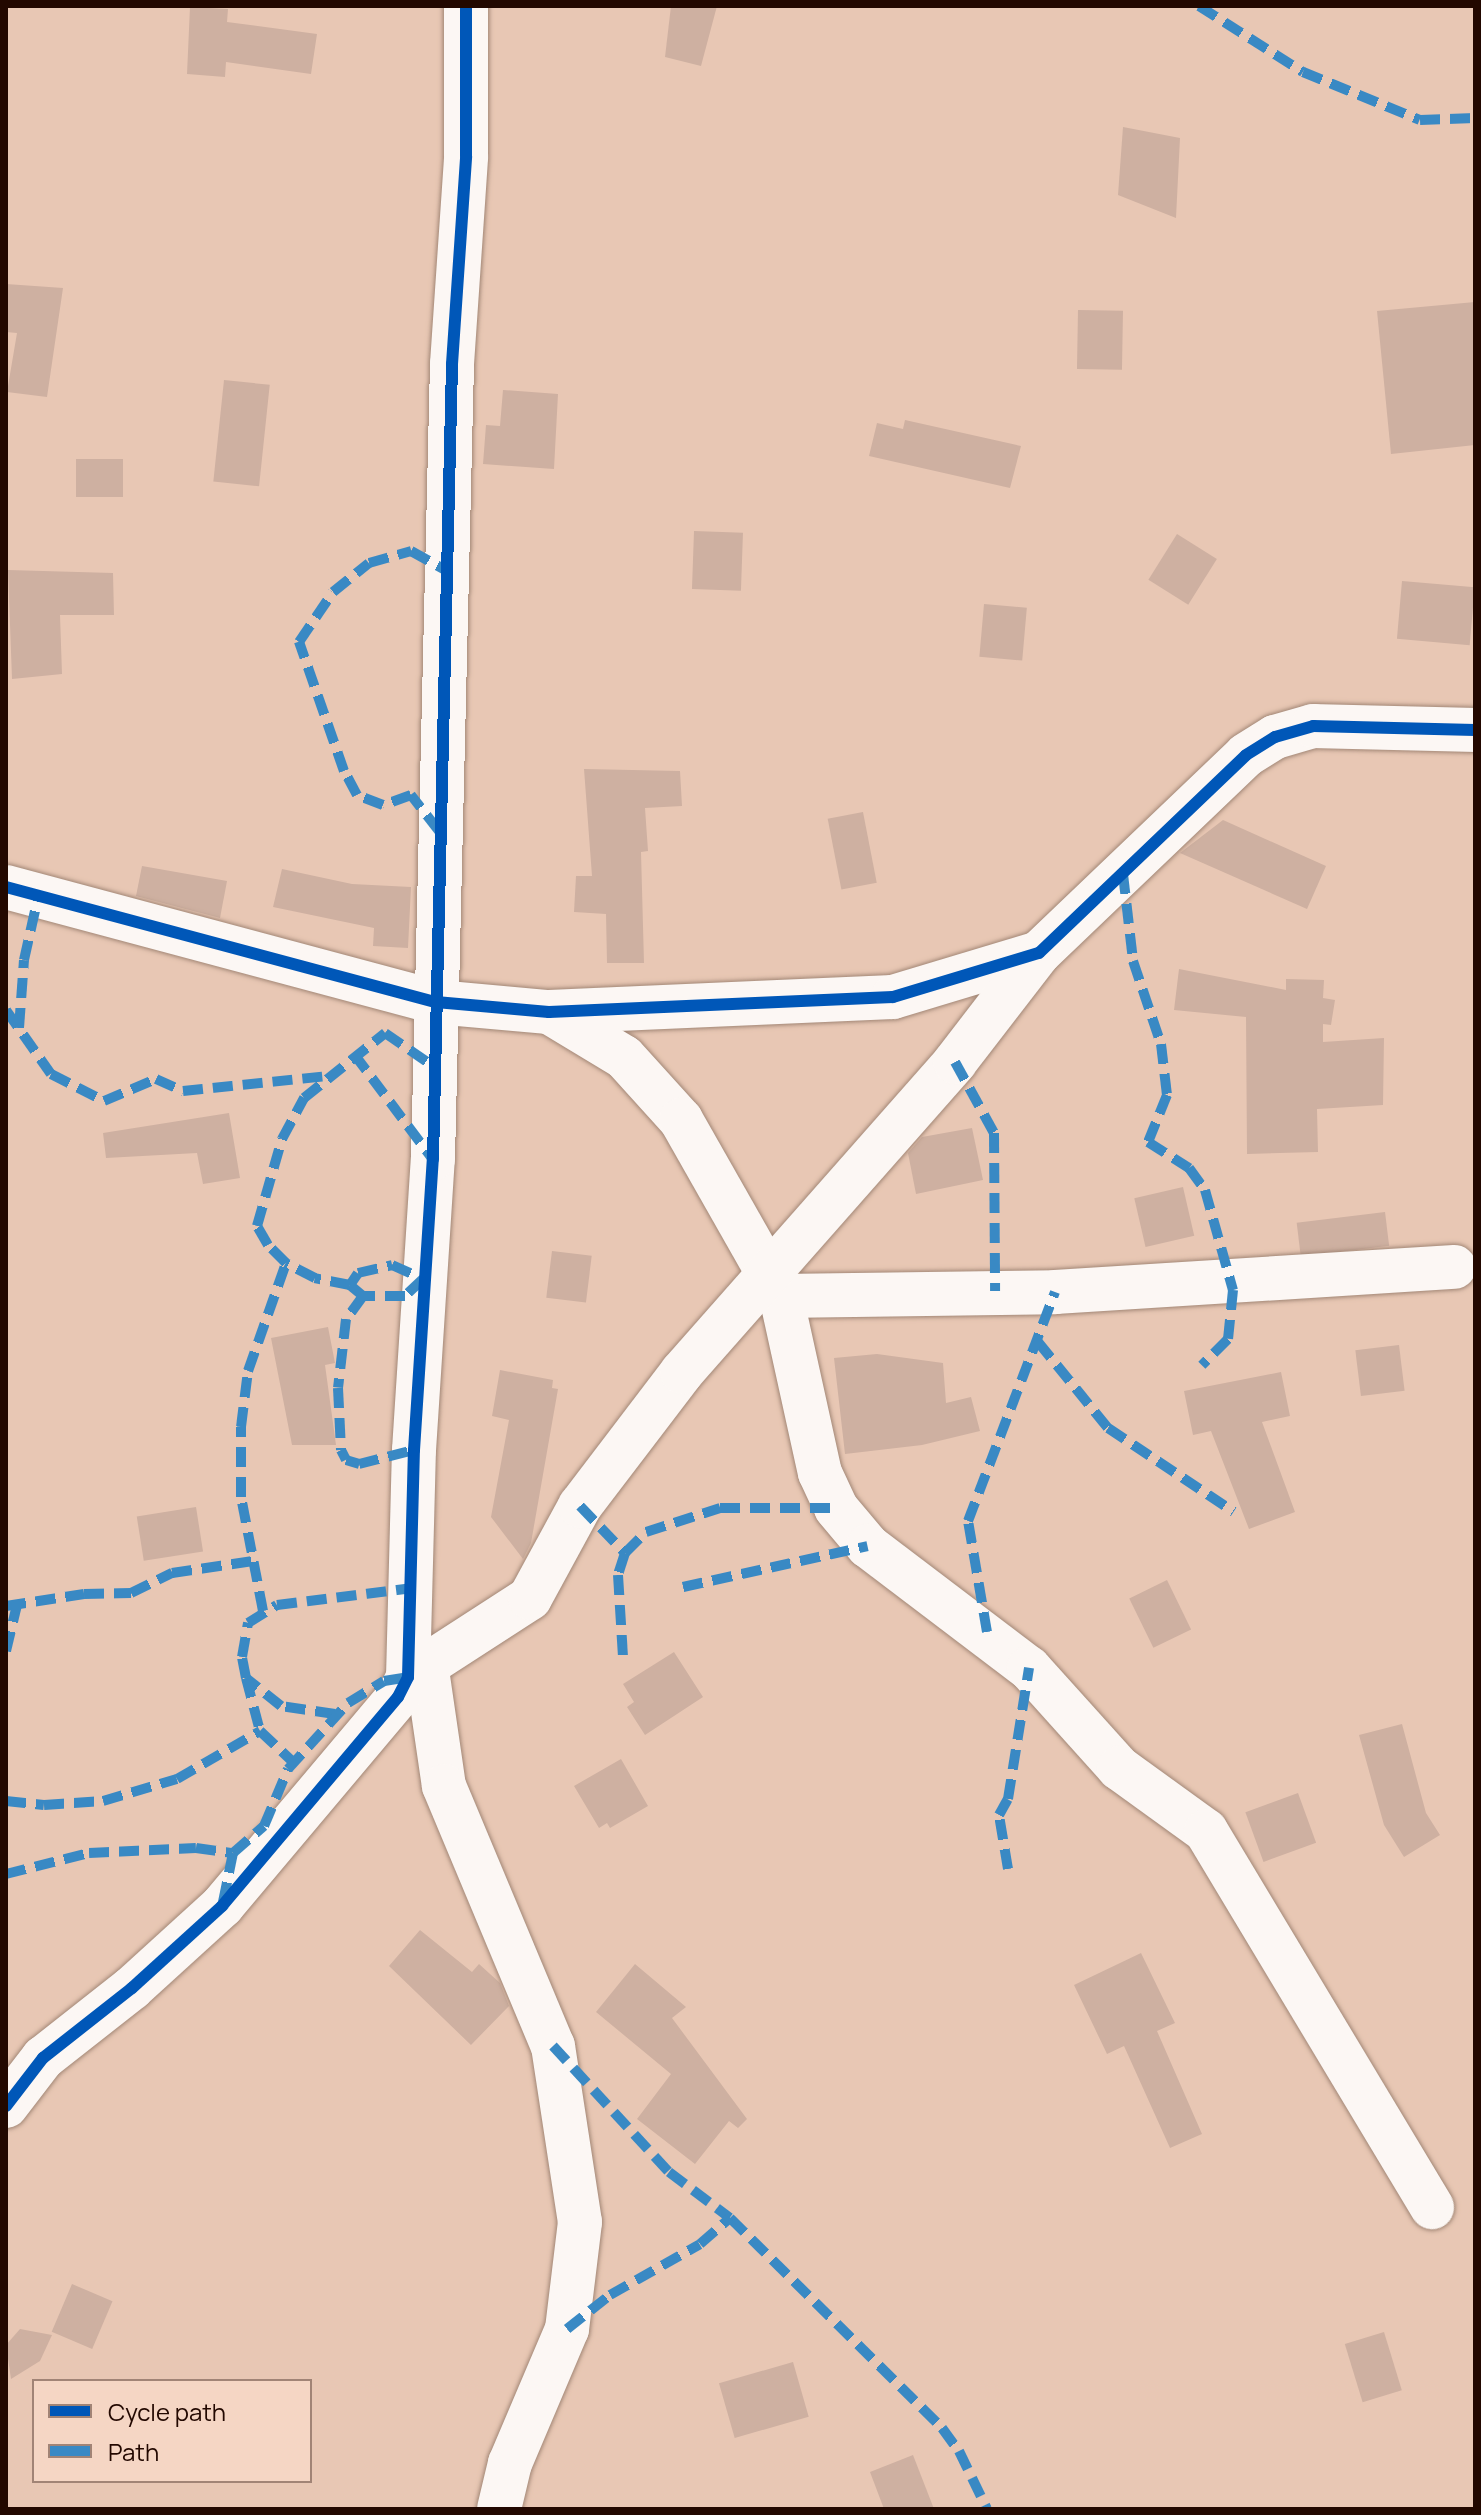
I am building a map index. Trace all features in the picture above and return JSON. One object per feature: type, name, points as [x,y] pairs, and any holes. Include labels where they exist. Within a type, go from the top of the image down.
[{"type":"street","points":[[466,6],[466,156],[452,364],[417,1673],[444,1786],[553,2046],[580,2222],[567,2329],[510,2463],[499,2509]]},
{"type":"street","points":[[6,2106],[43,2058],[132,1988],[222,1906],[417,1673],[530,1598],[580,1506],[709,1339],[775,1284],[1039,953],[1246,755],[1275,737],[1313,726],[1475,730]]},
{"type":"street","points":[[6,887],[436,1002],[549,1012],[893,997],[1039,953]]},
{"type":"street","points":[[549,1012],[624,1057],[654,1085],[681,1120],[775,1284],[820,1473],[836,1508],[868,1546],[1029,1668],[1119,1768],[1206,1831],[1432,2207]]},
{"type":"street","points":[[775,1284],[1055,1292],[1454,1267]]},
{"type":"building","points":[[671,6],[717,6],[701,66],[665,57]]},
{"type":"building","points":[[190,7],[228,9],[227,22],[317,34],[311,74],[226,62],[225,77],[187,74]]},
{"type":"building","points":[[1123,127],[1180,138],[1176,218],[1118,195]]},
{"type":"building","points":[[6,284],[63,288],[47,397],[7,392],[17,333],[6,332]]},
{"type":"building","points":[[1475,302],[1475,445],[1391,454],[1377,311]]},
{"type":"building","points":[[1078,310],[1123,311],[1122,370],[1077,369]]},
{"type":"building","points":[[224,380],[270,385],[259,486],[213,481]]},
{"type":"building","points":[[503,390],[558,394],[554,469],[483,464],[486,425],[500,426]]},
{"type":"building","points":[[905,420],[1021,446],[1010,488],[869,456],[877,423],[903,429]]},
{"type":"building","points":[[76,459],[123,459],[123,497],[76,497]]},
{"type":"building","points":[[694,531],[743,533],[741,591],[692,589]]},
{"type":"building","points":[[1177,534],[1217,559],[1188,605],[1148,580]]},
{"type":"building","points":[[8,570],[113,573],[114,615],[60,615],[62,674],[12,679]]},
{"type":"building","points":[[1402,581],[1475,587],[1470,645],[1397,639]]},
{"type":"building","points":[[984,604],[1027,608],[1022,661],[979,657]]},
{"type":"building","points":[[584,769],[680,771],[682,806],[645,808],[648,851],[641,852],[644,963],[607,963],[606,914],[574,912],[576,876],[592,876]]},
{"type":"building","points":[[863,812],[877,883],[841,890],[828,819]]},
{"type":"building","points":[[1223,820],[1326,866],[1307,909],[1180,853]]},
{"type":"building","points":[[142,866],[227,881],[220,918],[136,896]]},
{"type":"building","points":[[282,869],[352,884],[411,887],[408,948],[373,946],[374,928],[273,907]]},
{"type":"building","points":[[1179,969],[1286,990],[1286,979],[1324,980],[1323,998],[1335,1000],[1331,1025],[1323,1024],[1323,1042],[1384,1038],[1383,1105],[1317,1109],[1318,1152],[1247,1154],[1246,1017],[1174,1010]]},
{"type":"building","points":[[229,1113],[240,1178],[203,1184],[197,1153],[106,1158],[103,1133]]},
{"type":"building","points":[[972,1128],[983,1180],[916,1194],[908,1153],[922,1137]]},
{"type":"building","points":[[1183,1187],[1194,1236],[1146,1247],[1134,1198]]},
{"type":"building","points":[[1385,1212],[1389,1246],[1301,1257],[1297,1223]]},
{"type":"building","points":[[552,1251],[592,1256],[586,1303],[546,1298]]},
{"type":"building","points":[[328,1327],[335,1363],[325,1365],[336,1445],[292,1445],[271,1338]]},
{"type":"building","points":[[1399,1345],[1405,1391],[1361,1396],[1355,1350]]},
{"type":"building","points":[[877,1354],[943,1363],[946,1403],[971,1397],[980,1431],[922,1445],[845,1454],[834,1358]]},
{"type":"building","points":[[500,1370],[553,1380],[552,1388],[558,1389],[531,1543],[523,1559],[491,1517],[509,1420],[492,1416]]},
{"type":"building","points":[[1281,1372],[1290,1416],[1262,1422],[1295,1512],[1249,1529],[1211,1431],[1193,1435],[1184,1391]]},
{"type":"building","points":[[196,1507],[203,1551],[144,1561],[137,1516]]},
{"type":"building","points":[[1167,1580],[1191,1629],[1153,1648],[1129,1598]]},
{"type":"building","points":[[674,1652],[703,1697],[645,1735],[627,1707],[634,1702],[623,1684]]},
{"type":"building","points":[[1402,1724],[1426,1813],[1440,1835],[1404,1857],[1384,1825],[1359,1735]]},
{"type":"building","points":[[621,1759],[648,1806],[610,1828],[607,1823],[599,1828],[574,1786]]},
{"type":"building","points":[[1298,1793],[1316,1843],[1264,1862],[1245,1812]]},
{"type":"building","points":[[420,1930],[472,1972],[479,1964],[500,1983],[509,2006],[471,2045],[389,1966]]},
{"type":"building","points":[[1141,1953],[1175,2023],[1157,2031],[1202,2134],[1170,2148],[1124,2046],[1107,2054],[1074,1985]]},
{"type":"building","points":[[635,1964],[686,2007],[672,2018],[747,2119],[738,2128],[729,2121],[695,2164],[637,2119],[671,2074],[596,2012]]},
{"type":"building","points":[[72,2284],[113,2301],[92,2349],[52,2332]]},
{"type":"building","points":[[20,2329],[52,2335],[40,2361],[11,2379],[6,2345]]},
{"type":"building","points":[[1384,2332],[1402,2390],[1363,2402],[1345,2344]]},
{"type":"building","points":[[793,2362],[809,2417],[735,2438],[719,2383]]},
{"type":"building","points":[[913,2455],[934,2509],[884,2509],[870,2472]]},
{"type":"marked path","points":[[1199,6],[1303,72],[1420,120],[1475,118]]},
{"type":"marked path","points":[[439,831],[411,795],[383,805],[357,795],[344,771],[299,642],[333,592],[369,563],[411,551],[449,572]]},
{"type":"marked path","points":[[1123,874],[1133,961],[1161,1044],[1167,1095],[1148,1142],[1189,1168],[1205,1190],[1233,1290],[1228,1339],[1202,1365]]},
{"type":"marked path","points":[[19,1028],[24,960],[39,893]]},
{"type":"marked path","points":[[6,1010],[51,1074],[104,1101],[156,1079],[183,1091],[329,1076]]},
{"type":"marked path","points":[[350,1285],[358,1273],[392,1265],[423,1279],[405,1296],[363,1296],[350,1285],[315,1278],[286,1263],[268,1245],[257,1226],[282,1139],[304,1098],[385,1033],[436,1068]]},
{"type":"marked path","points":[[354,1054],[431,1157]]},
{"type":"marked path","points":[[955,1062],[994,1133],[995,1291]]},
{"type":"marked path","points":[[263,1611],[241,1497],[241,1427],[248,1371],[286,1263]]},
{"type":"marked path","points":[[987,1632],[968,1521],[1055,1292]]},
{"type":"marked path","points":[[363,1296],[346,1319],[338,1388],[341,1450],[346,1460],[359,1464],[414,1450]]},
{"type":"marked path","points":[[1038,1342],[1108,1428],[1234,1512]]},
{"type":"marked path","points":[[580,1506],[625,1553],[618,1575],[623,1656]]},
{"type":"marked path","points":[[625,1553],[646,1532],[720,1508],[836,1508]]},
{"type":"marked path","points":[[683,1587],[868,1546]]},
{"type":"marked path","points":[[6,1606],[84,1594],[131,1593],[172,1573],[253,1561]]},
{"type":"marked path","points":[[335,1714],[281,1706],[246,1678],[242,1657],[248,1623],[277,1605],[413,1588]]},
{"type":"marked path","points":[[6,1651],[17,1605]]},
{"type":"marked path","points":[[1008,1869],[999,1815],[1008,1799],[1029,1668]]},
{"type":"marked path","points":[[223,1902],[233,1853],[264,1826],[288,1769],[348,1703],[384,1681],[408,1677]]},
{"type":"marked path","points":[[246,1678],[260,1731],[294,1763]]},
{"type":"marked path","points":[[6,1801],[44,1805],[103,1801],[177,1779],[260,1731]]},
{"type":"marked path","points":[[6,1874],[89,1853],[196,1848],[233,1853]]},
{"type":"marked path","points":[[553,2046],[669,2172],[730,2218],[942,2428],[959,2451],[987,2509]]},
{"type":"marked path","points":[[567,2329],[610,2295],[700,2244],[730,2218]]},
{"type":"cycle path","points":[[6,2106],[43,2058],[132,1988],[222,1906],[398,1697],[408,1677],[414,1450],[433,1159],[452,364],[466,156],[466,6]]},
{"type":"cycle path","points":[[6,887],[436,1002],[549,1012],[893,997],[1039,953],[1246,755],[1275,737],[1313,726],[1475,730]]}]
